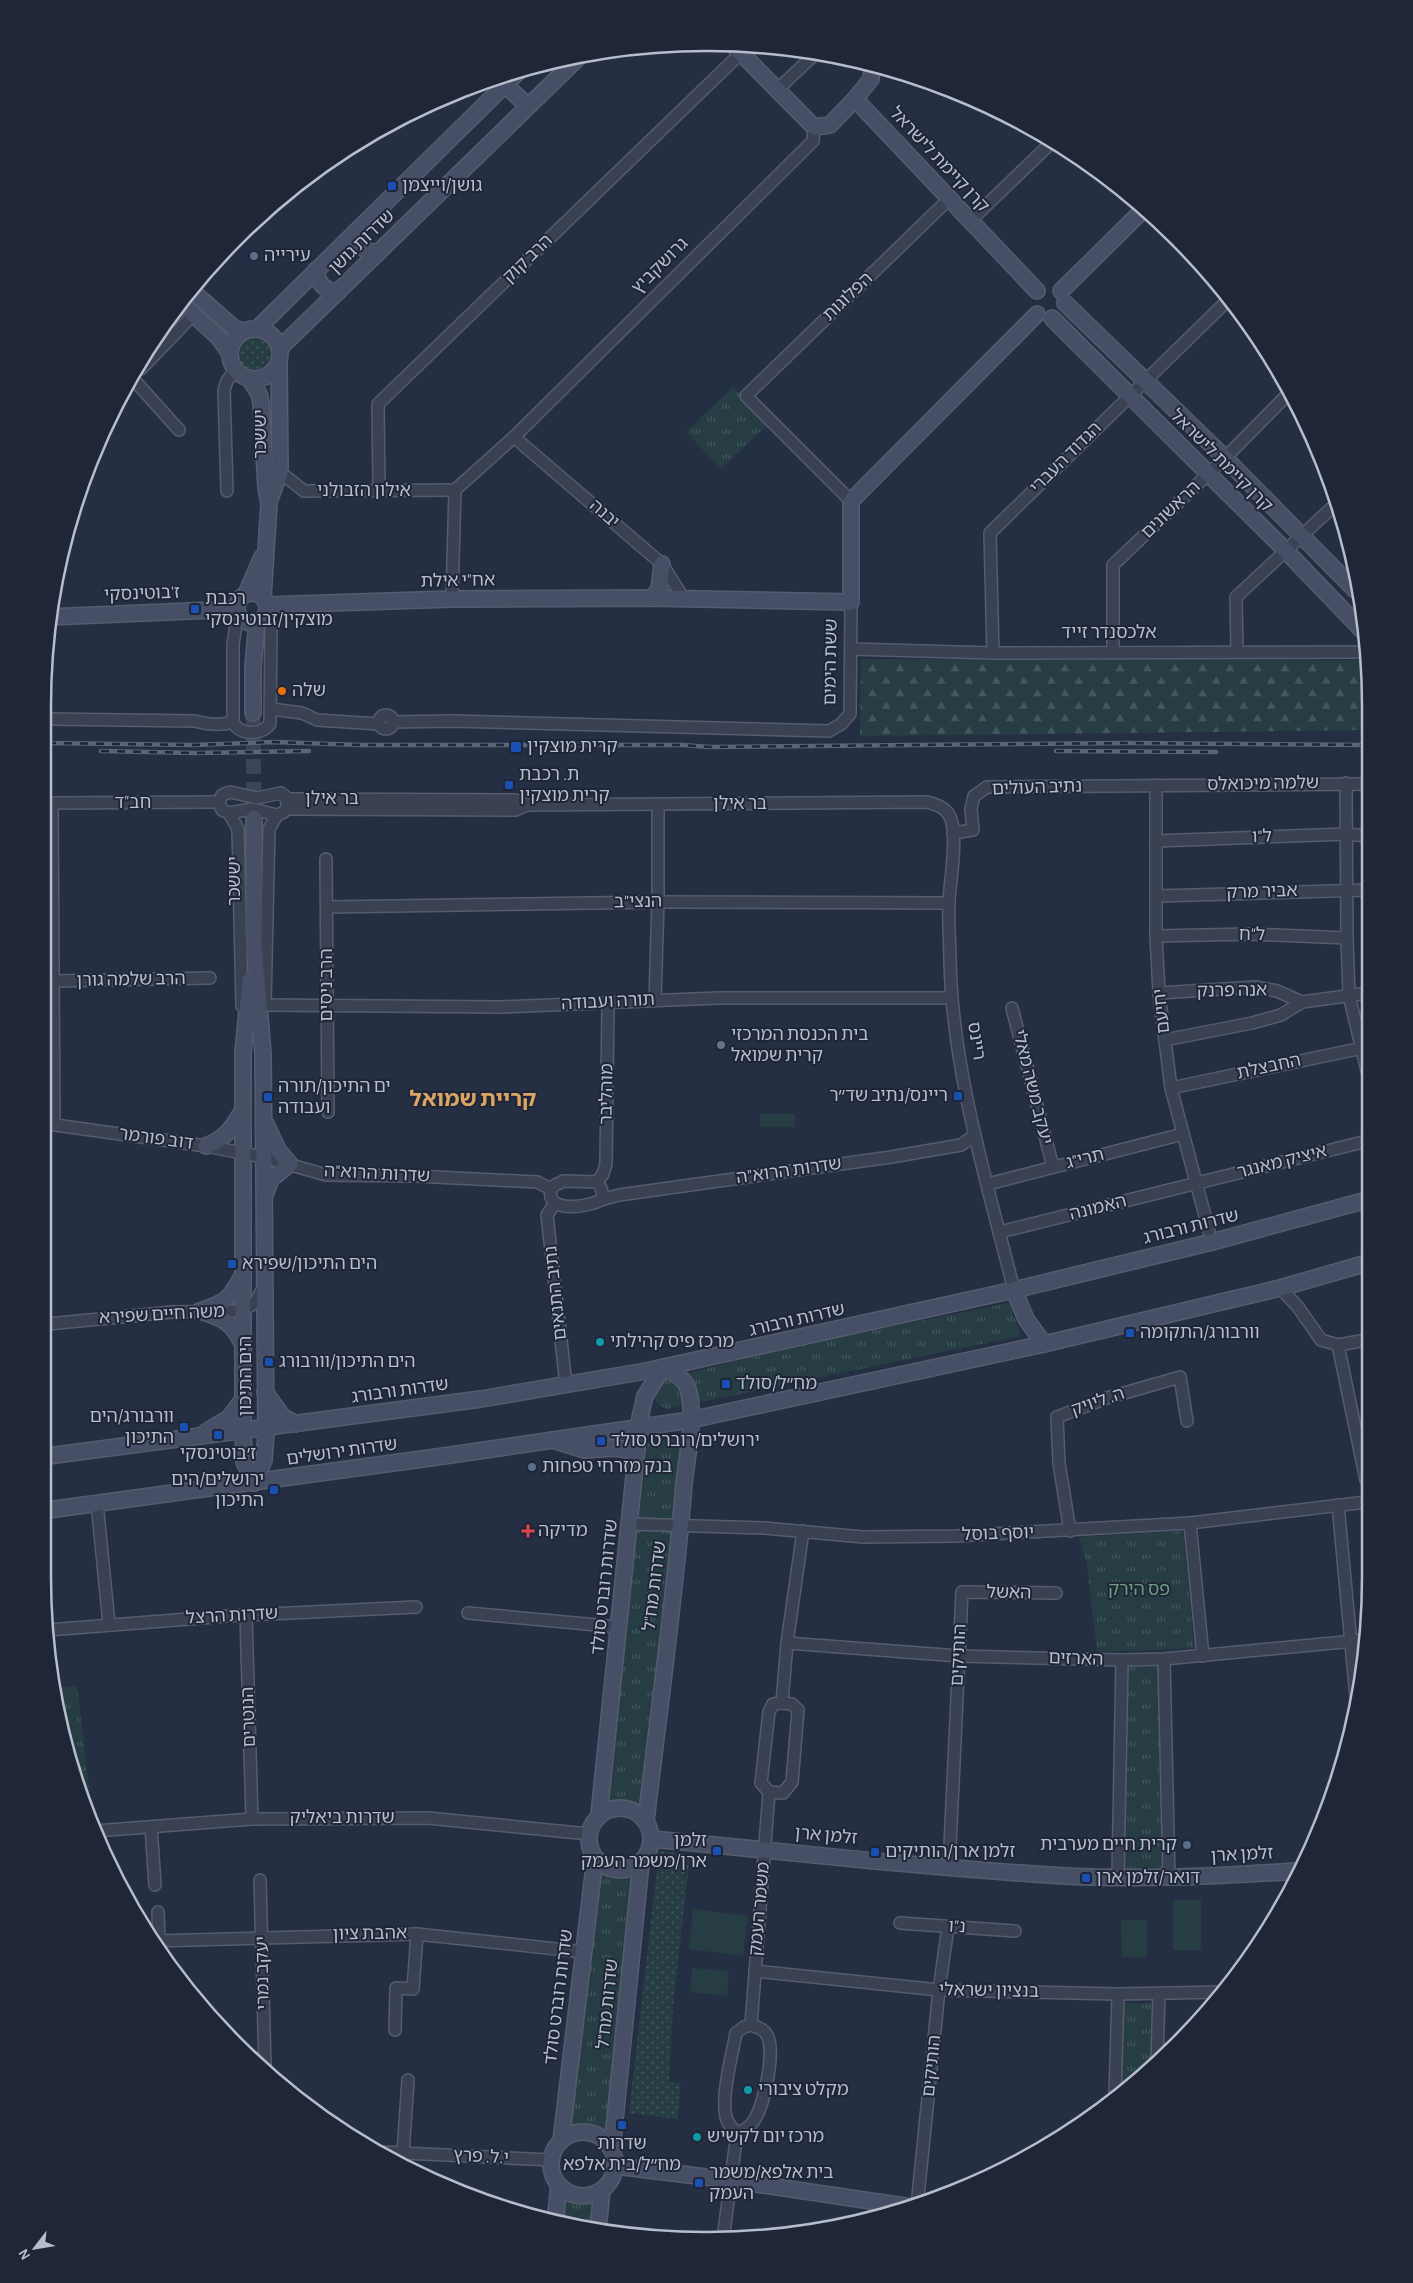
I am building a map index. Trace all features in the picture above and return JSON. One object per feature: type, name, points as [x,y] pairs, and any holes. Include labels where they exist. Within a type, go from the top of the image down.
[{"type":"street","name":"הרב קוק","points":[[379,490],[378,404],[734,52]]},
{"type":"street","points":[[741,53],[814,128],[830,125],[871,80],[872,73]]},
{"type":"street","points":[[778,90],[808,60]]},
{"type":"street","name":"שדרות גושן","points":[[279,355],[338,292],[569,66]]},
{"type":"street","name":"שדרות גושן","points":[[251,330],[356,232],[507,83]]},
{"type":"street","points":[[505,85],[528,106]]},
{"type":"street","name":"קרן קיימת לישראל","points":[[855,99],[1037,290]]},
{"type":"street","name":"גרושקביץ","points":[[455,490],[514,437],[813,142],[814,128]]},
{"type":"street","points":[[970,221],[1046,147]]},
{"type":"street","name":"הפלוגות","points":[[851,501],[746,396],[949,199]]},
{"type":"street","points":[[1063,297],[1056,288],[1046,286],[1037,290],[1032,300],[1034,310],[1047,318],[1052,318],[1061,313],[1063,297],[1140,215]]},
{"type":"street","points":[[356,232],[357,240],[361,247],[370,252],[379,252]]},
{"type":"street","points":[[316,270],[322,286],[338,292]]},
{"type":"street","points":[[187,308],[219,338],[230,354],[236,369],[249,378],[264,377],[276,368],[279,355],[272,335],[234,328],[197,295]]},
{"type":"street","name":"קרן קיימת לישראל","points":[[1063,297],[1226,458],[1350,586]]},
{"type":"street","name":"הגדוד העברי","points":[[993,653],[990,533],[1223,305]]},
{"type":"street","points":[[161,343],[194,314]]},
{"type":"street","points":[[851,501],[1038,314]]},
{"type":"street","name":"קרן קיימת לישראל","points":[[1052,318],[1286,551],[1356,624]]},
{"type":"street","points":[[230,354],[234,341],[251,330]]},
{"type":"street","name":"יששכר","points":[[269,503],[280,472],[279,355]]},
{"type":"street","points":[[227,491],[224,390],[227,381],[236,369]]},
{"type":"street","name":"יששכר","points":[[249,378],[262,403],[266,487],[269,503],[266,546],[253,612]]},
{"type":"street","points":[[137,384],[179,430]]},
{"type":"street","name":"הראשונים","points":[[1113,651],[1113,565],[1226,458],[1284,398]]},
{"type":"street","name":"יבנה","points":[[514,437],[662,564],[684,599]]},
{"type":"street","name":"אילון הזבולני","points":[[280,472],[304,491],[455,490]]},
{"type":"street","points":[[452,599],[455,490]]},
{"type":"street","name":"ששת הימים","points":[[272,709],[302,713],[317,720],[379,724],[387,728],[392,722],[452,721],[829,731],[841,724],[850,714],[851,501]]},
{"type":"street","points":[[1237,651],[1236,597],[1331,509]]},
{"type":"street","name":"יששכר","points":[[253,713],[253,612],[255,593],[246,594],[266,546]]},
{"type":"street","points":[[651,598],[659,590],[662,564]]},
{"type":"street","points":[[651,598],[851,602]]},
{"type":"street","name":"אח\"י אילת","points":[[253,612],[452,599],[651,598]]},
{"type":"street","points":[[253,612],[271,627],[272,709],[270,724],[261,730],[245,732],[233,722],[233,644],[253,612]]},
{"type":"street","name":"ז'בוטינסקי","points":[[58,617],[253,612]]},
{"type":"street","name":"אלכסנדר זייד","points":[[850,649],[993,653],[1113,651],[1359,652]]},
{"type":"street","points":[[51,719],[195,721],[210,725],[223,725],[233,722]]},
{"type":"street","points":[[1346,783],[1349,995],[1362,1037]]},
{"type":"street","name":"שלמה מיכואלס","points":[[1156,785],[1362,784]]},
{"type":"street","name":"נתיב העולים","points":[[954,833],[973,830],[971,809],[974,796],[987,787],[1156,785]]},
{"type":"street","name":"יחיעם","points":[[1156,785],[1156,936],[1159,993],[1171,1088],[1209,1231]]},
{"type":"street","points":[[263,1054],[269,829],[283,807],[284,794],[278,792],[257,798],[230,792],[222,795],[219,802],[222,810],[229,813],[252,808],[283,807]]},
{"type":"street","name":"חב\"ד","points":[[51,803],[219,802]]},
{"type":"street","name":"בר אילן","points":[[283,807],[516,810],[527,805],[927,802],[940,806],[949,814]]},
{"type":"street","points":[[655,1000],[658,805]]},
{"type":"street","points":[[229,813],[238,829],[242,1053]]},
{"type":"street","name":"ריינס","points":[[949,814],[954,833],[949,903],[951,998],[957,1047],[975,1135],[1014,1290],[1026,1319],[1044,1344]]},
{"type":"street","name":"יששכר","points":[[254,818],[254,945]]},
{"type":"street","name":"ל\"ו","points":[[1156,841],[1346,834],[1362,835]]},
{"type":"street","name":"הרב ניסים","points":[[326,859],[328,1112]]},
{"type":"street","points":[[51,862],[53,981],[51,1124]]},
{"type":"street","name":"אביר מרק","points":[[1157,896],[1362,890]]},
{"type":"street","name":"הנצי\"ב","points":[[326,907],[658,902],[949,903]]},
{"type":"street","name":"ל\"ח","points":[[1156,936],[1250,934],[1347,938]]},
{"type":"street","name":"הים התיכון","points":[[254,945],[242,1053],[241,1153],[244,1462],[254,1483]]},
{"type":"street","name":"הים התיכון","points":[[254,945],[263,1054],[262,1157],[265,1392],[264,1460],[254,1483]]},
{"type":"street","name":"הרב שלמה גורן","points":[[53,981],[210,978]]},
{"type":"street","name":"אנה פרנק","points":[[1159,993],[1256,987],[1278,991],[1302,1002]]},
{"type":"street","name":"אנה פרנק","points":[[1165,1040],[1252,1023],[1281,1015],[1302,1002],[1362,994]]},
{"type":"street","name":"תורה ועבודה","points":[[264,1005],[501,1007],[655,1000],[951,998]]},
{"type":"street","name":"מוהליבר","points":[[596,1182],[603,1174],[606,1164],[608,1003]]},
{"type":"street","name":"יעקב משה מאלי","points":[[1012,1008],[1053,1167]]},
{"type":"street","name":"החבצלת","points":[[1171,1088],[1362,1048]]},
{"type":"street","points":[[263,1108],[266,1129],[278,1150],[290,1164],[271,1179],[266,1188],[263,1204]]},
{"type":"street","points":[[206,1146],[228,1134],[242,1112]]},
{"type":"street","name":"דוב פורמר","points":[[51,1124],[206,1146],[262,1157]]},
{"type":"street","name":"תרי\"ג","points":[[988,1184],[1183,1134]]},
{"type":"street","name":"שדרות הרוא\"ה","points":[[555,1203],[563,1206],[584,1206],[619,1195],[953,1146],[961,1144],[975,1135]]},
{"type":"street","name":"איציק מאנגר","points":[[1196,1183],[1362,1142]]},
{"type":"street","name":"שדרות הרוא\"ה","points":[[262,1157],[326,1175],[415,1176],[537,1182],[551,1189]]},
{"type":"street","points":[[555,1203],[551,1199],[551,1189],[555,1185],[564,1182],[596,1182],[601,1187],[603,1195],[601,1200]]},
{"type":"street","name":"האמונה","points":[[1000,1232],[1196,1183]]},
{"type":"street","name":"שדרות ורבורג","points":[[51,1456],[507,1396],[663,1368],[1032,1286],[1212,1242],[1362,1201]]},
{"type":"street","name":"נתיב התנאים","points":[[555,1203],[547,1215],[566,1385]]},
{"type":"street","points":[[640,1426],[690,1420],[1044,1344],[1280,1288],[1362,1264]]},
{"type":"street","points":[[1009,1269],[1017,1280],[1032,1286]]},
{"type":"street","points":[[200,1311],[222,1303],[231,1296],[242,1275]]},
{"type":"street","name":"משה חיים שפירא","points":[[51,1324],[200,1311],[242,1311],[255,1303],[264,1286]]},
{"type":"street","points":[[1280,1288],[1298,1307],[1321,1340],[1338,1345],[1362,1341]]},
{"type":"street","points":[[200,1311],[223,1319],[235,1330],[243,1344]]},
{"type":"street","points":[[1338,1345],[1362,1461]]},
{"type":"street","name":"שדרות מח\"ל","points":[[646,1821],[681,1524],[691,1408],[688,1388],[672,1371],[663,1368]]},
{"type":"street","name":"שדרות רוברט סולד","points":[[600,1815],[640,1426],[645,1396],[663,1368]]},
{"type":"street","name":"ה. ליויק","points":[[1070,1531],[1059,1463],[1057,1417],[1107,1398],[1180,1377],[1187,1421]]},
{"type":"street","points":[[265,1392],[282,1417],[296,1424]]},
{"type":"street","points":[[194,1437],[218,1426],[229,1418],[243,1399]]},
{"type":"street","points":[[687,1447],[702,1424],[717,1414]]},
{"type":"street","name":"שדרות ירושלים","points":[[51,1510],[254,1483],[640,1426]]},
{"type":"street","points":[[550,1440],[584,1450],[613,1448],[637,1451]]},
{"type":"street","name":"יוסף בוסל","points":[[630,1524],[681,1524],[803,1531],[863,1537],[1070,1531],[1190,1523],[1362,1502]]},
{"type":"street","points":[[97,1504],[109,1624]]},
{"type":"street","points":[[1338,1505],[1354,1674]]},
{"type":"street","points":[[1190,1523],[1203,1656]]},
{"type":"street","points":[[769,1792],[783,1793],[792,1782],[798,1710],[792,1704],[782,1703],[787,1643],[803,1531]]},
{"type":"street","name":"האשל","points":[[962,1592],[1056,1593]]},
{"type":"street","name":"הותיקים","points":[[949,1867],[962,1592]]},
{"type":"street","name":"שדרות הרצל","points":[[54,1630],[109,1624],[416,1607]]},
{"type":"street","points":[[468,1613],[619,1628]]},
{"type":"street","name":"הנוטרים","points":[[246,1616],[252,1819]]},
{"type":"street","name":"הארזים","points":[[787,1643],[959,1656],[1122,1660],[1203,1656],[1358,1642]]},
{"type":"street","points":[[1164,1659],[1169,1877]]},
{"type":"street","points":[[1118,1876],[1122,1660]]},
{"type":"street","name":"משמר העמק","points":[[751,2025],[769,1792],[761,1783],[769,1712],[773,1704],[782,1703]]},
{"type":"street","points":[[619,1807],[639,1814],[646,1821],[652,1839],[647,1856],[641,1863],[632,1868],[617,1870],[602,1865],[595,1858],[589,1842],[589,1834],[593,1824],[600,1815],[608,1810],[619,1807]]},
{"type":"street","name":"שדרות ביאליק","points":[[103,1830],[252,1819],[428,1818],[589,1834]]},
{"type":"street","points":[[151,1827],[155,1885]]},
{"type":"street","name":"זלמן ארן","points":[[652,1839],[949,1867],[1068,1876],[1169,1877],[1291,1871]]},
{"type":"street","name":"שדרות רוברט סולד","points":[[561,2141],[595,1858]]},
{"type":"street","name":"שדרות מח\"ל","points":[[612,2149],[641,1863]]},
{"type":"street","name":"יעקב נמרי","points":[[260,1880],[265,2060]]},
{"type":"street","points":[[157,1933],[158,1912]]},
{"type":"street","name":"נ\"ו","points":[[900,1923],[1015,1931]]},
{"type":"street","name":"הותיקים","points":[[918,2197],[939,1990],[948,1927]]},
{"type":"street","points":[[395,2030],[396,1988],[413,1989],[417,1934]]},
{"type":"street","name":"אהבת ציון","points":[[161,1940],[262,1936],[417,1934],[584,1952]]},
{"type":"street","name":"בנציון ישראלי","points":[[755,1972],[939,1990],[1118,1994],[1212,1992]]},
{"type":"street","points":[[1115,2088],[1118,1994]]},
{"type":"street","points":[[1157,2052],[1159,1994]]},
{"type":"street","points":[[751,2025],[760,2028],[767,2034],[769,2043],[768,2077],[762,2104],[753,2122],[746,2130],[737,2133],[730,2126],[726,2116],[725,2100],[736,2033],[744,2027],[751,2025]]},
{"type":"street","points":[[403,2153],[408,2080]]},
{"type":"street","points":[[556,2214],[559,2185],[552,2169],[552,2160],[555,2150],[561,2141],[569,2135],[588,2132],[606,2141],[612,2149],[615,2166],[614,2175],[602,2190],[585,2196],[575,2195],[559,2185]]},
{"type":"street","points":[[724,2231],[737,2133]]},
{"type":"street","name":"י.ל. פרץ","points":[[395,2153],[552,2160]]},
{"type":"street","points":[[615,2166],[730,2180],[892,2204]]},
{"type":"street","points":[[599,2222],[602,2190]]},
{"type":"green space","points":[[255,335],[262,336],[268,340],[272,346],[272,360],[268,366],[262,370],[255,371],[248,370],[242,366],[238,360],[237,353],[238,346],[242,340],[248,336]]},
{"type":"green space","points":[[733,387],[768,424],[721,469],[686,432]]},
{"type":"green space","points":[[861,659],[1360,660],[1362,730],[860,736]]},
{"type":"green space","points":[[760,1114],[795,1114],[795,1127],[760,1127]]},
{"type":"green space","points":[[1009,1303],[1021,1336],[667,1409],[654,1398],[653,1394],[657,1381],[800,1345]]},
{"type":"green space","points":[[686,1436],[678,1521],[635,1520],[641,1444]]},
{"type":"green space","points":[[634,1528],[677,1528],[649,1803],[604,1801]]},
{"type":"green space","name":"פס הירק","points":[[1183,1531],[1194,1648],[1097,1652],[1087,1565],[1079,1537]]},
{"type":"green space","points":[[1161,1663],[1164,1872],[1123,1871],[1126,1664]]},
{"type":"green space","points":[[77,1686],[91,1799],[74,1746],[61,1687]]},
{"type":"green space","points":[[659,1851],[690,1854],[673,2007],[669,2082],[681,2084],[677,2119],[629,2113]]},
{"type":"green space","points":[[597,1871],[640,1875],[611,2131],[566,2128]]},
{"type":"green space","points":[[1173,1900],[1201,1900],[1201,1950],[1173,1950]]},
{"type":"green space","points":[[693,1909],[748,1916],[743,1956],[689,1949]]},
{"type":"green space","points":[[1121,1920],[1147,1920],[1147,1957],[1122,1957]]},
{"type":"green space","points":[[692,1968],[729,1971],[727,1996],[690,1992]]},
{"type":"green space","points":[[1122,2003],[1154,2003],[1152,2057],[1121,2083]]},
{"type":"green space","points":[[561,2197],[598,2201],[596,2222],[560,2214]]},
{"type":"tunnel","points":[[253,713],[254,818]]},
{"type":"railway","points":[[51,743],[193,745],[274,742],[360,745],[682,745],[710,747],[1128,743],[1362,745]]},
{"type":"railway","points":[[101,751],[195,753],[309,751]]},
{"type":"railway","points":[[1056,751],[1216,752]]},
{"type":"place","name":"גושן/וייצמן","points":[[392,186]]},
{"type":"place","name":"עירייה","points":[[254,256]]},
{"type":"place","name":"רכבת מוצקין/זבוטינסקי","points":[[195,609]]},
{"type":"place","name":"שלה","points":[[282,691]]},
{"type":"place","name":"קרית מוצקין","points":[[516,747]]},
{"type":"place","name":"ת. רכבת קרית מוצקין","points":[[509,785]]},
{"type":"place","name":"בית הכנסת המרכזי קרית שמואל","points":[[721,1045]]},
{"type":"place","name":"ריינס/נתיב שד״ר","points":[[958,1096]]},
{"type":"place","name":"ים התיכון/תורה ועבודה","points":[[268,1097]]},
{"type":"place","name":"הים התיכון/שפירא","points":[[232,1264]]},
{"type":"place","name":"וורבורג/התקומה","points":[[1130,1333]]},
{"type":"place","name":"מרכז פיס קהילתי","points":[[600,1342]]},
{"type":"place","name":"הים התיכון/וורבורג","points":[[269,1362]]},
{"type":"place","name":"מח״ל/סולד","points":[[726,1384]]},
{"type":"place","name":"וורבורג/הים התיכון","points":[[184,1427]]},
{"type":"place","name":"ז׳בוטינסקי","points":[[218,1435]]},
{"type":"place","name":"ירושלים/רוברט סולד","points":[[601,1441]]},
{"type":"place","name":"בנק מזרחי טפחות","points":[[532,1467]]},
{"type":"place","name":"ירושלים/הים התיכון","points":[[274,1490]]},
{"type":"place","name":"מדיקה","points":[[528,1531]]},
{"type":"place","name":"קרית חיים מערבית","points":[[1187,1845]]},
{"type":"place","name":"זלמן ארן/משמר העמק","points":[[717,1851]]},
{"type":"place","name":"זלמן ארן/הותיקים","points":[[875,1852]]},
{"type":"place","name":"דואר/זלמן ארן","points":[[1086,1878]]},
{"type":"place","name":"מקלט ציבורי","points":[[748,2090]]},
{"type":"place","name":"שדרות מח״ל/בית אלפא","points":[[622,2125]]},
{"type":"place","name":"מרכז יום לקשיש","points":[[697,2137]]},
{"type":"place","name":"בית אלפא/משמר העמק","points":[[699,2183]]},
{"type":"district","name":"קריית שמואל","points":[[473,1099]]}]
